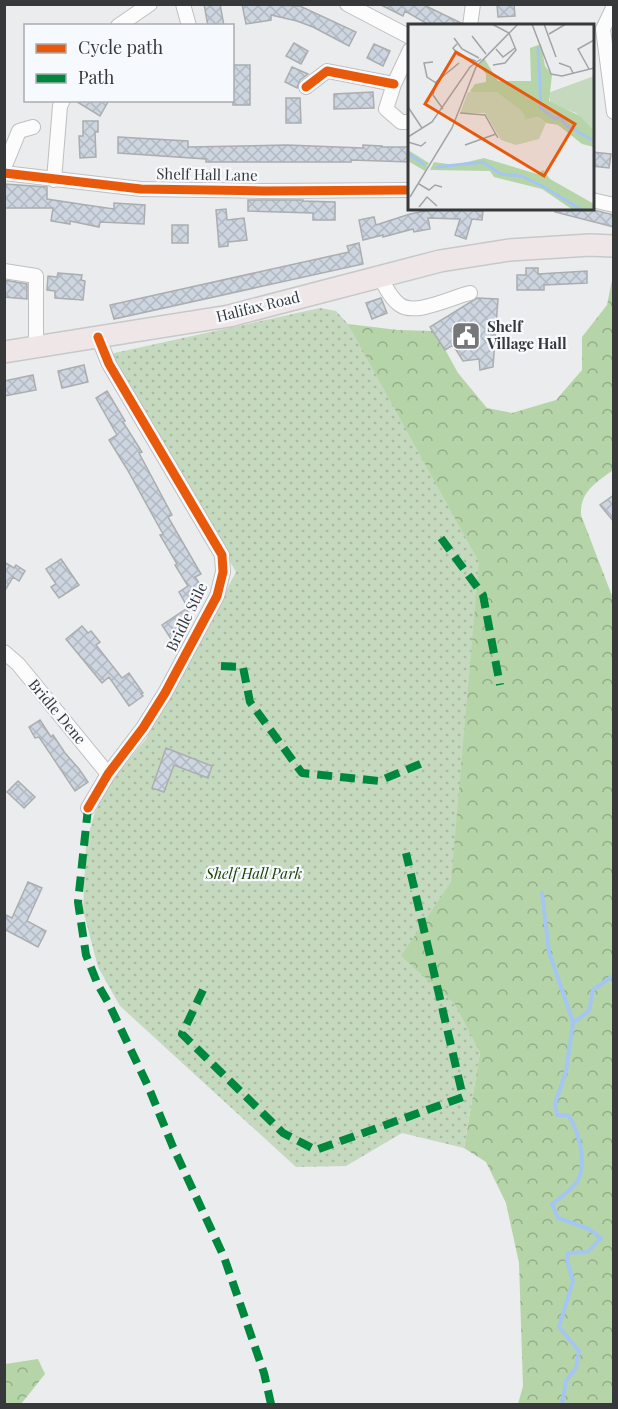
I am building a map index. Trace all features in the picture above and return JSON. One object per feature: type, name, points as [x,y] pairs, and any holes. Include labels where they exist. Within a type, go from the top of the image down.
[{"type":"highway","name":"Halifax Road","points":[[4,352],[229,316],[440,261],[509,250],[590,245],[614,246]]},
{"type":"street","points":[[120,24],[130,10],[150,4]]},
{"type":"street","points":[[183,4],[188,24]]},
{"type":"street","points":[[347,4],[408,36]]},
{"type":"street","points":[[470,24],[473,4]]},
{"type":"street","points":[[614,6],[603,29],[609,44],[614,112]]},
{"type":"street","points":[[408,54],[394,84],[386,109],[401,122],[408,122]]},
{"type":"street","points":[[306,87],[327,71],[394,84]]},
{"type":"street","points":[[54,180],[62,102]]},
{"type":"street","points":[[4,127],[19,131],[33,127]]},
{"type":"street","points":[[4,168],[19,131]]},
{"type":"street","name":"Shelf Hall Lane","points":[[4,173],[141,189],[408,190]]},
{"type":"street","points":[[594,200],[614,205]]},
{"type":"street","points":[[4,271],[36,276],[36,347]]},
{"type":"street","points":[[380,277],[400,305],[412,308],[427,307],[470,293]]},
{"type":"street","name":"Bridle Stile","points":[[88,807],[108,774],[143,729],[165,693],[217,596],[223,572],[222,555],[109,364],[98,337]]},
{"type":"street","name":"Bridle Dene","points":[[4,652],[18,664],[108,774]]},
{"type":"green space","points":[[613,275],[613,470],[590,488],[583,500],[581,515],[614,601],[613,1404],[518,1404],[523,1386],[519,1263],[506,1203],[486,1162],[464,1148],[480,1052],[401,956],[354,357],[348,324],[398,330],[435,331],[458,373],[487,408],[512,413],[556,400],[582,370],[582,337],[607,305]]},
{"type":"green space","name":"Shelf Hall Park","points":[[320,308],[336,311],[348,324],[479,562],[451,882],[401,956],[455,1004],[480,1052],[464,1148],[402,1133],[346,1166],[296,1167],[120,1006],[98,967],[83,910],[86,844],[94,815],[111,781],[146,739],[236,572],[110,354]]},
{"type":"green space","points":[[38,1359],[45,1374],[21,1404],[5,1404],[5,1364]]},
{"type":"building","points":[[204,4],[220,4],[224,24],[208,24]]},
{"type":"building","points":[[242,4],[300,6],[356,32],[349,46],[313,27],[271,15],[271,20],[246,24]]},
{"type":"building","points":[[379,4],[422,4],[461,24],[428,24],[405,11],[403,16]]},
{"type":"building","points":[[497,4],[514,4],[515,16],[498,17]]},
{"type":"building","points":[[294,43],[308,51],[301,64],[286,56]]},
{"type":"building","points":[[374,44],[390,51],[383,66],[367,58]]},
{"type":"building","points":[[234,65],[250,65],[250,105],[233,105]]},
{"type":"building","points":[[292,67],[308,74],[300,80],[297,88],[285,82]]},
{"type":"building","points":[[373,92],[374,108],[334,109],[334,94]]},
{"type":"building","points":[[286,98],[300,98],[301,123],[286,123]]},
{"type":"building","points":[[77,102],[108,102],[100,116]]},
{"type":"building","points":[[83,121],[98,121],[98,132],[95,132],[96,157],[80,158],[79,136],[83,136]]},
{"type":"building","points":[[118,137],[188,141],[188,147],[287,145],[363,148],[363,145],[408,147],[408,162],[351,160],[351,162],[206,162],[206,159],[118,153]]},
{"type":"building","points":[[594,152],[611,154],[609,168],[594,166]]},
{"type":"building","points":[[4,184],[47,187],[47,199],[86,205],[114,209],[114,203],[145,205],[144,224],[100,222],[99,227],[70,221],[70,224],[51,221],[53,208],[4,208]]},
{"type":"building","points":[[248,200],[335,202],[335,220],[313,220],[313,213],[248,211]]},
{"type":"building","points":[[226,209],[227,220],[244,218],[247,240],[228,242],[228,246],[219,247],[216,210]]},
{"type":"building","points":[[430,210],[483,211],[482,220],[472,219],[466,239],[455,235],[460,219],[428,218],[430,229],[414,232],[413,229],[363,240],[359,220],[374,217],[376,225]]},
{"type":"building","points":[[555,210],[594,210],[614,215],[614,227],[555,212]]},
{"type":"building","points":[[172,225],[188,225],[188,243],[172,243]]},
{"type":"building","points":[[359,243],[363,264],[114,319],[110,305],[349,252],[347,246]]},
{"type":"building","points":[[526,268],[538,268],[538,274],[587,271],[587,283],[544,285],[544,290],[517,290],[517,275],[526,275]]},
{"type":"building","points":[[58,273],[82,275],[81,280],[85,281],[83,300],[55,298],[55,291],[47,290],[48,276],[57,277]]},
{"type":"building","points":[[4,280],[27,284],[27,299],[4,297]]},
{"type":"building","points":[[381,298],[387,313],[372,319],[366,303]]},
{"type":"building","name":"Shelf Village Hall","points":[[477,298],[498,299],[493,367],[480,370],[479,359],[463,361],[453,345],[445,350],[430,327]]},
{"type":"building","points":[[84,365],[88,382],[62,388],[58,371]]},
{"type":"building","points":[[33,375],[36,390],[4,396],[4,381]]},
{"type":"building","points":[[107,391],[142,452],[139,453],[172,515],[168,517],[201,574],[195,577],[204,590],[194,596],[198,602],[188,608],[179,592],[188,586],[160,535],[163,534],[109,440],[117,435],[96,398]]},
{"type":"building","points":[[614,495],[614,522],[600,505]]},
{"type":"building","points":[[61,559],[79,585],[59,598],[51,587],[56,584],[46,569]]},
{"type":"building","points":[[4,562],[14,568],[16,565],[25,571],[19,581],[13,577],[4,592]]},
{"type":"building","points":[[186,609],[192,618],[177,628],[182,636],[173,642],[162,625]]},
{"type":"building","points":[[82,626],[88,633],[91,631],[100,642],[96,645],[122,678],[129,673],[143,696],[129,706],[109,677],[102,683],[66,639]]},
{"type":"building","points":[[40,720],[88,782],[75,791],[39,737],[35,738],[29,727]]},
{"type":"building","points":[[166,748],[212,766],[208,778],[174,765],[164,792],[152,788]]},
{"type":"building","points":[[18,781],[35,797],[24,808],[7,792]]},
{"type":"building","points":[[28,882],[42,888],[27,921],[46,931],[38,947],[4,929],[4,914],[12,918]]},
{"type":"waterway","points":[[542,893],[549,952],[573,1022]]},
{"type":"waterway","points":[[562,1404],[566,1381],[576,1368],[579,1351],[559,1327],[573,1281],[567,1260],[568,1253],[588,1252],[601,1238],[589,1229],[558,1218],[552,1204],[577,1182],[582,1162],[575,1129],[568,1115],[557,1115],[555,1104],[566,1071],[573,1023],[589,1011],[593,990],[614,975]]},
{"type":"marked path","points":[[441,538],[483,595],[500,685]]},
{"type":"marked path","points":[[221,666],[243,667],[250,702],[302,773],[379,781],[425,762]]},
{"type":"marked path","points":[[88,808],[78,902],[86,955],[98,985],[148,1086],[173,1147],[224,1257],[264,1373],[271,1404]]},
{"type":"marked path","points":[[203,990],[182,1034],[283,1133],[316,1150],[463,1097],[406,853]]},
{"type":"cycle path","points":[[306,87],[327,71],[394,84]]},
{"type":"cycle path","points":[[4,173],[141,189],[408,190]]},
{"type":"cycle path","points":[[88,808],[108,774],[143,728],[165,693],[217,596],[223,572],[222,555],[109,364],[98,337]]},
{"type":"place","name":"Shelf Village Hall","points":[[466,336]]}]
